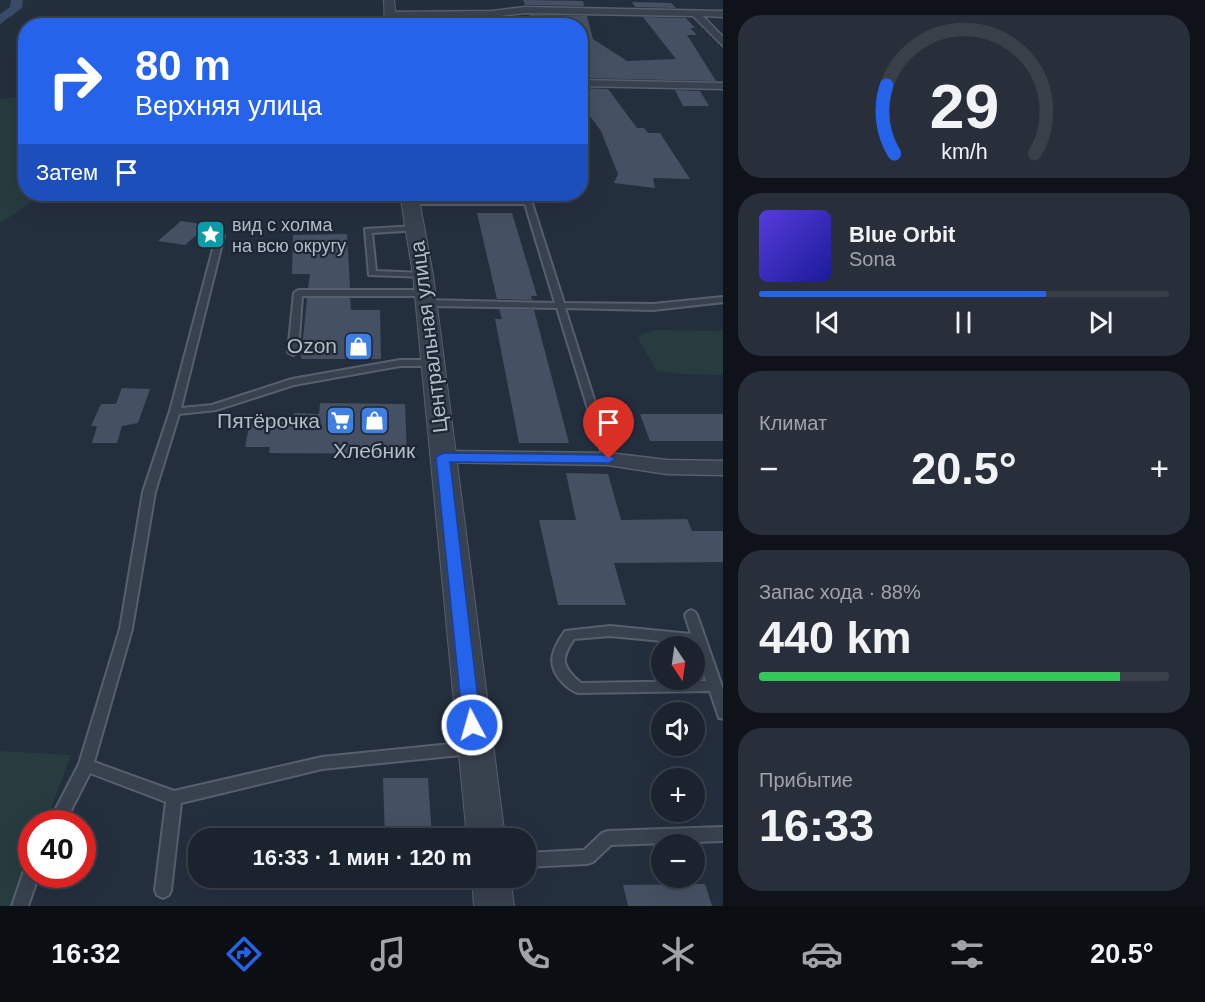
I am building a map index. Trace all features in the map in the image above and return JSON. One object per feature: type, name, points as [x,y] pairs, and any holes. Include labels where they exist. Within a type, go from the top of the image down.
[{"type":"street","points":[[389,0],[391,18]]},
{"type":"street","points":[[509,0],[517,15]]},
{"type":"street","points":[[696,14],[723,44]]},
{"type":"street","points":[[441,18],[517,15],[723,14]]},
{"type":"street","points":[[588,83],[723,86]]},
{"type":"street","name":"Центральная улица","points":[[412,208],[425,290],[431,363],[485,828]]},
{"type":"street","points":[[443,457],[609,459],[667,467],[723,468]]},
{"type":"street","points":[[491,888],[494,906]]},
{"type":"lane","points":[[425,290],[372,273],[368,231],[412,208],[528,202],[609,459]]},
{"type":"lane","points":[[63,810],[86,765],[126,629],[148,492],[175,411],[220,236]]},
{"type":"lane","points":[[293,352],[298,293],[425,290],[561,304],[653,307],[723,299]]},
{"type":"lane","points":[[175,411],[213,408],[292,382],[400,363],[431,363]]},
{"type":"lane","points":[[691,615],[698,636]]},
{"type":"lane","points":[[651,687],[578,688],[563,676],[557,665],[559,649],[570,634],[610,632],[654,636]]},
{"type":"lane","points":[[705,658],[723,714]]},
{"type":"lane","points":[[705,686],[714,686]]},
{"type":"lane","points":[[86,765],[174,798],[322,763],[474,748]]},
{"type":"lane","points":[[163,890],[174,798]]},
{"type":"lane","points":[[536,859],[586,857],[608,838],[723,834]]},
{"type":"lane","points":[[20,906],[26,888]]},
{"type":"green space","points":[[18,98],[18,201],[33,201],[0,223],[0,99]]},
{"type":"green space","points":[[656,330],[723,331],[723,375],[682,374],[656,370],[638,338],[642,334]]},
{"type":"green space","points":[[0,751],[71,755],[50,810],[18,810],[18,888],[21,888],[14,906],[0,906]]},
{"type":"building","points":[[523,0],[583,1],[584,6],[525,5]]},
{"type":"building","points":[[632,2],[671,3],[676,8],[635,7]]},
{"type":"building","points":[[529,15],[587,16],[588,18],[530,18]]},
{"type":"building","points":[[643,17],[686,18],[695,28],[690,28],[697,35],[687,35],[716,81],[588,78],[588,20],[593,39],[627,61],[676,59]]},
{"type":"building","points":[[588,88],[608,89],[637,128],[644,128],[648,133],[660,133],[690,179],[653,178],[655,188],[614,183],[618,174],[601,131],[588,114]]},
{"type":"building","points":[[675,90],[700,91],[709,106],[683,106]]},
{"type":"building","points":[[477,213],[512,213],[537,296],[531,296],[532,300],[497,299]]},
{"type":"building","points":[[181,221],[208,225],[185,245],[158,241]]},
{"type":"building","points":[[347,234],[350,288],[308,288],[310,274],[292,274],[293,235]]},
{"type":"building","points":[[307,298],[350,298],[351,310],[380,310],[381,359],[301,359]]},
{"type":"building","points":[[499,309],[534,310],[569,443],[519,443],[495,319],[502,319]]},
{"type":"building","points":[[122,388],[150,389],[138,423],[122,426],[117,443],[92,443],[97,426],[91,426],[101,404],[116,404]]},
{"type":"building","points":[[320,403],[405,404],[407,454],[269,453],[270,447],[245,447],[250,422],[293,422],[294,413],[319,414]]},
{"type":"building","points":[[640,414],[723,414],[723,441],[650,441]]},
{"type":"building","points":[[566,473],[608,474],[621,520],[687,519],[692,531],[723,531],[723,562],[614,563],[626,605],[558,605],[539,520],[576,520]]},
{"type":"building","points":[[383,778],[428,778],[431,828],[385,828]]},
{"type":"building","points":[[705,884],[712,906],[628,906],[623,885],[651,885],[651,888],[705,888]]},
{"type":"waterway","points":[[0,20],[16,8],[17,0]]},
{"type":"place","name":"вид с холма на всю округу","points":[[211,235]]},
{"type":"place","name":"Ozon","points":[[358,346]]},
{"type":"place","name":"Хлебник","points":[[374,420]]},
{"type":"place","name":"Пятёрочка","points":[[341,421]]},
{"type":"route","points":[[472,725],[443,457],[609,459]]}]
